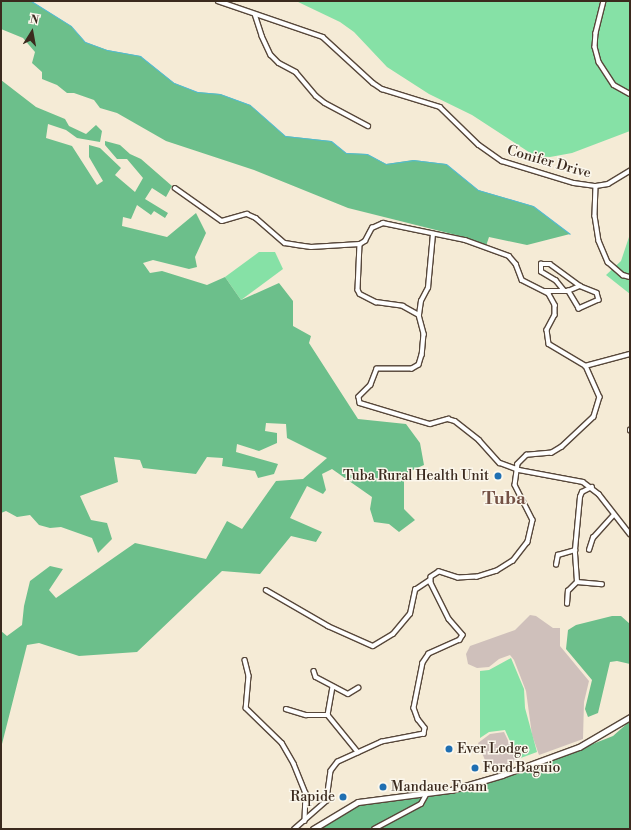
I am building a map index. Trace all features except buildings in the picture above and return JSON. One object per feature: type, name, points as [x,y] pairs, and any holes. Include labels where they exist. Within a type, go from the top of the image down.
[{"type":"main road","points":[[313,829],[358,802],[474,785],[502,776],[579,747],[602,736],[630,717]]},
{"type":"street","name":"Conifer Drive","points":[[218,1],[323,37],[373,83],[388,91],[440,107],[479,145],[502,161],[574,183],[596,186],[608,184],[630,171]]},
{"type":"street","points":[[604,1],[596,33],[595,47],[599,62],[614,85],[630,94]]},
{"type":"street","points":[[255,14],[271,55],[296,72],[316,96],[368,126]]},
{"type":"street","points":[[596,186],[595,216],[599,241],[608,262],[623,275],[630,278]]},
{"type":"street","points":[[175,188],[222,221],[245,214],[251,215],[285,243],[310,247],[360,244],[365,241],[372,228],[383,223],[465,240],[509,256],[516,264],[526,284],[544,291],[566,291],[580,286]]},
{"type":"street","points":[[432,234],[428,288],[421,301],[418,315],[424,334],[420,363],[412,369],[377,369],[370,385],[359,397],[360,403],[430,424],[448,419],[455,421],[479,440],[497,461],[516,469],[569,478],[592,487],[630,534]]},
{"type":"street","points":[[360,244],[358,290],[363,297],[376,302],[398,304],[418,315]]},
{"type":"street","points":[[541,264],[550,264],[580,286],[597,294],[599,298],[597,302],[579,309],[566,291],[541,272],[541,264]]},
{"type":"street","points":[[266,590],[333,629],[373,646],[393,634],[410,614],[415,590],[430,580],[433,574],[439,572],[458,578],[477,576],[504,567],[518,555],[530,537],[533,520],[515,485],[516,469],[520,460],[527,455],[558,450],[594,417],[600,397],[592,376],[585,366],[549,344],[547,330],[556,310],[552,299],[544,291]]},
{"type":"street","points":[[585,366],[630,354]]},
{"type":"street","points":[[578,582],[575,550],[580,497],[582,492],[592,487]]},
{"type":"street","points":[[589,550],[593,538],[614,515]]},
{"type":"street","points":[[556,565],[558,556],[575,550]]},
{"type":"street","points":[[295,829],[327,801],[332,768],[358,752],[382,742],[420,736],[425,732],[414,708],[423,663],[429,654],[460,640],[463,635],[448,619],[430,580]]},
{"type":"street","points":[[567,604],[568,591],[578,582],[602,584]]},
{"type":"street","points":[[245,660],[249,676],[246,708],[278,739],[294,764],[306,793],[305,821]]},
{"type":"street","points":[[314,671],[316,677],[348,694],[358,688]]},
{"type":"street","points":[[333,687],[328,715],[358,752]]},
{"type":"street","points":[[286,709],[306,715],[328,715]]},
{"type":"street","points":[[374,829],[421,804],[427,793]]},
{"type":"shaded area","points":[[530,615],[536,616],[553,628],[560,628],[560,646],[589,681],[584,702],[583,739],[539,755],[532,735],[526,691],[514,660],[510,655],[499,659],[489,667],[477,668],[468,664],[466,654],[470,646],[515,630]]},
{"type":"shaded area","points":[[504,732],[518,761],[489,770],[478,743],[490,734]]},
{"type":"green space","points":[[1,1],[31,1],[71,26],[85,42],[107,50],[140,56],[174,83],[197,92],[220,94],[250,105],[285,136],[331,141],[346,153],[367,154],[386,164],[413,160],[446,164],[478,190],[533,206],[570,234],[527,245],[489,237],[486,246],[464,237],[348,208],[254,170],[166,141],[117,113],[100,108],[94,100],[74,93],[67,93],[57,85],[42,79],[42,72],[32,63],[35,52],[23,38],[1,29]]},
{"type":"green space","points":[[296,1],[630,1],[630,131],[572,153],[550,157],[535,156],[472,115],[429,94],[387,67],[354,32],[340,22]]},
{"type":"green space","points":[[1,80],[36,107],[65,119],[69,126],[86,134],[96,125],[102,131],[100,142],[77,138],[66,130],[48,124],[46,138],[72,146],[97,185],[103,181],[89,157],[89,145],[100,148],[121,168],[115,175],[135,192],[143,178],[127,159],[117,159],[105,145],[105,141],[120,145],[130,154],[141,159],[172,186],[166,197],[152,188],[145,199],[168,213],[165,218],[154,211],[151,215],[137,205],[131,219],[123,217],[122,226],[167,237],[196,213],[206,233],[195,257],[197,267],[189,269],[153,260],[143,263],[150,273],[162,271],[207,285],[225,277],[241,300],[279,283],[293,301],[293,326],[311,336],[309,343],[358,419],[406,424],[420,443],[424,465],[404,474],[404,509],[415,520],[399,532],[389,524],[374,522],[370,509],[372,497],[332,469],[322,474],[326,490],[323,494],[307,486],[290,518],[322,532],[316,542],[291,536],[260,574],[222,571],[137,652],[79,656],[39,643],[27,645],[2,744],[1,631],[7,636],[22,625],[24,606],[30,581],[50,566],[63,569],[49,590],[56,598],[135,543],[206,559],[227,521],[242,529],[276,481],[303,479],[327,458],[287,438],[286,424],[266,423],[265,431],[277,433],[277,443],[259,451],[237,444],[236,452],[278,464],[274,474],[258,478],[255,471],[222,466],[223,458],[207,457],[196,474],[143,468],[140,460],[114,457],[118,482],[80,496],[91,520],[107,523],[112,539],[98,553],[92,538],[61,527],[50,528],[39,525],[30,515],[17,517],[6,511],[1,513]]},
{"type":"green space","points":[[630,234],[630,294],[606,275],[621,261]]},
{"type":"green space","points":[[259,252],[275,252],[283,269],[241,300],[225,277]]},
{"type":"green space","points":[[612,616],[621,616],[630,624],[630,664],[617,661],[610,662],[598,713],[588,717],[585,709],[592,680],[566,649],[568,630],[576,625]]},
{"type":"green space","points":[[511,658],[524,689],[525,708],[537,752],[518,759],[505,730],[489,732],[480,738],[480,671],[489,670]]},
{"type":"green space","points":[[630,721],[630,829],[319,829],[360,803],[476,784],[527,770],[613,736]]},
{"type":"waterway","points":[[31,1],[71,26],[85,42],[107,50],[140,56],[174,83],[197,92],[220,94],[250,105],[285,136],[331,141],[346,153],[367,154],[386,164],[413,160],[446,164],[478,190],[533,206],[570,234]]},
{"type":"place","name":"Tuba Rural Health Unit","points":[[498,476]]},
{"type":"place","name":"Ever Lodge","points":[[449,749]]},
{"type":"place","name":"Ford Baguio","points":[[475,768]]},
{"type":"place","name":"Mandaue Foam","points":[[383,787]]},
{"type":"place","name":"Rapide","points":[[343,797]]},
{"type":"district","name":"Tuba","points":[[504,499]]}]
